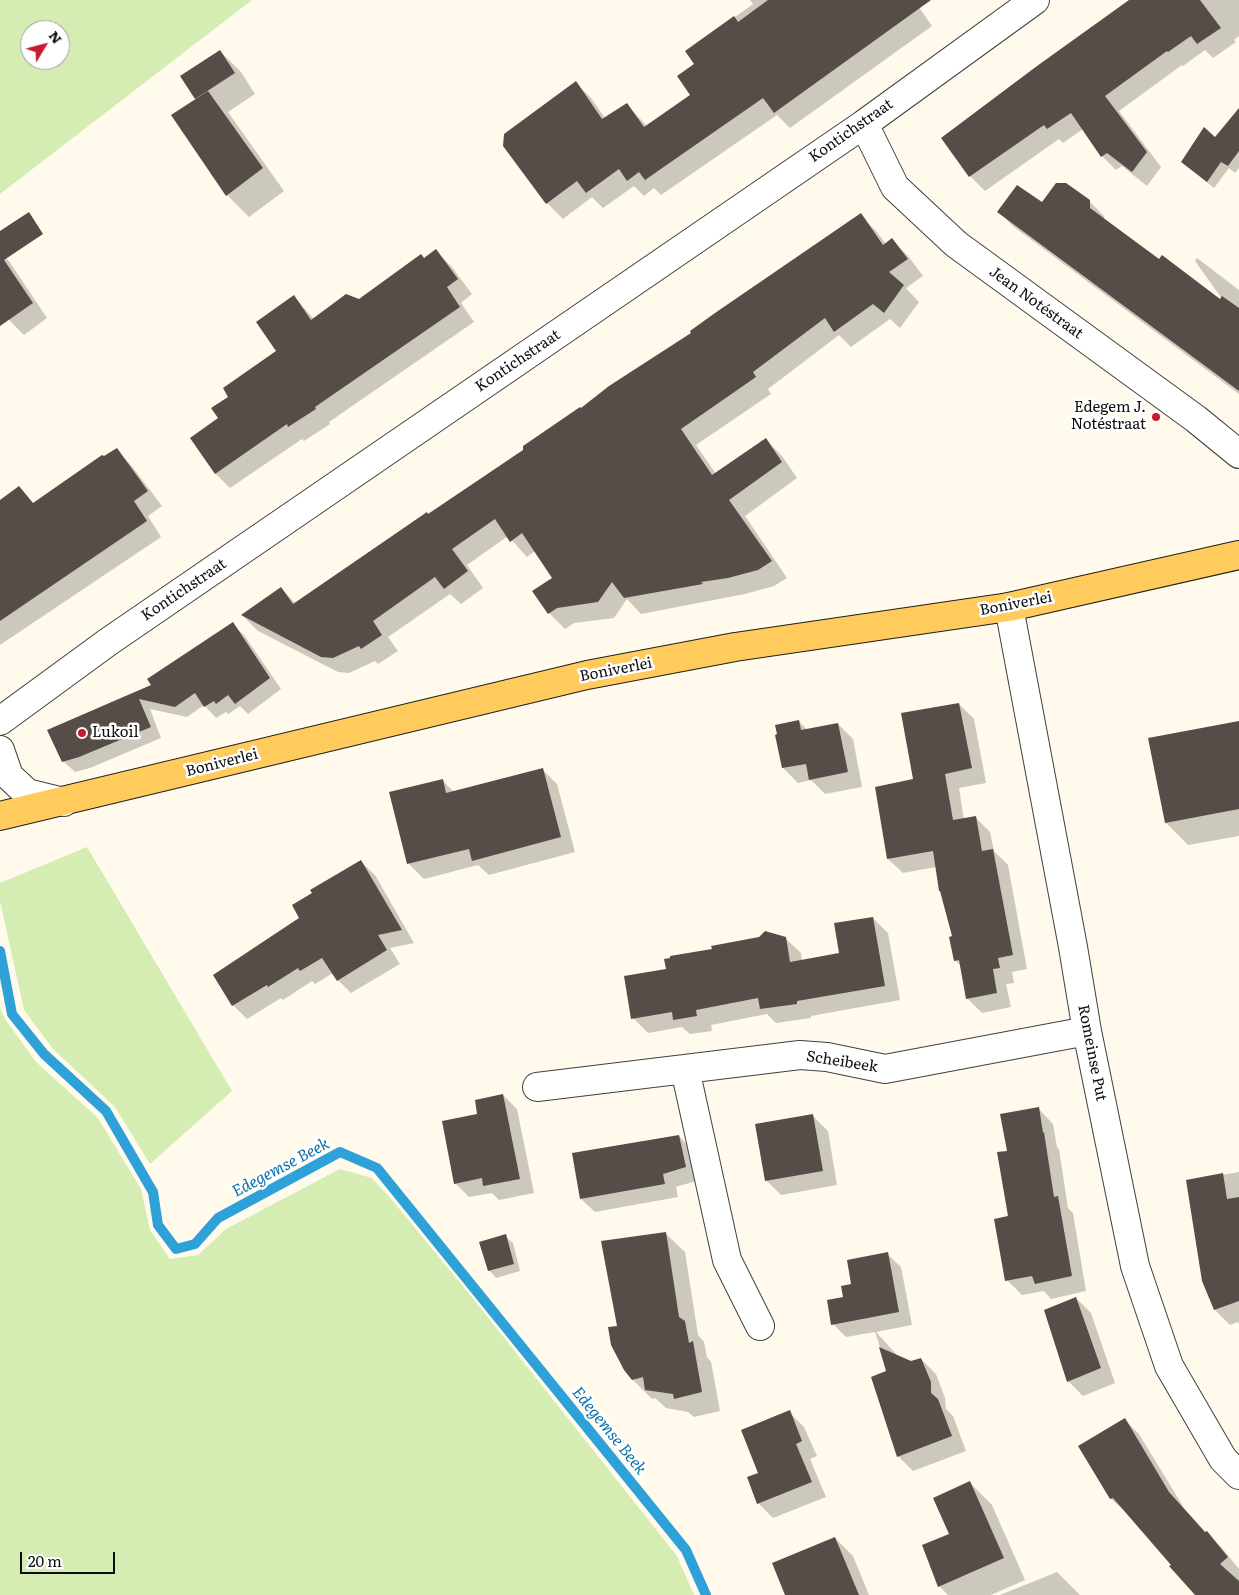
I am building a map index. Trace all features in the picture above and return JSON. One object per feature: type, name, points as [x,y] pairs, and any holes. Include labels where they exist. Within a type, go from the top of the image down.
[{"type":"main road","name":"Boniverlei","points":[[0,816],[587,675],[735,647],[1009,607],[1239,555]]},
{"type":"street","name":"Kontichstraat","points":[[0,721],[124,631],[864,124],[1035,0]]},
{"type":"street","name":"Jean Notéstraat","points":[[864,124],[895,187],[956,244],[1196,420],[1239,454]]},
{"type":"street","name":"Romeinse Put","points":[[1009,607],[1073,946],[1087,1031],[1135,1266],[1169,1366],[1223,1459],[1239,1475]]},
{"type":"street","points":[[0,750],[9,776],[27,793],[64,802]]},
{"type":"street","name":"Scheibeek","points":[[537,1087],[800,1055],[826,1056],[885,1069],[1087,1031]]},
{"type":"street","points":[[685,1069],[728,1260],[760,1326]]},
{"type":"green space","points":[[0,0],[252,0],[0,194]]},
{"type":"green space","points":[[87,847],[232,1091],[150,1164],[115,1107],[53,1049],[24,1010],[0,901],[0,883]]},
{"type":"green space","points":[[0,1007],[5,1019],[36,1062],[98,1118],[141,1189],[150,1230],[170,1259],[198,1255],[226,1229],[340,1169],[372,1178],[475,1301],[677,1556],[694,1595],[0,1595]]},
{"type":"building","points":[[768,0],[931,0],[774,113],[763,98],[645,180],[639,172],[627,181],[619,169],[586,193],[577,181],[546,204],[503,146],[504,134],[576,81],[602,119],[627,103],[644,127],[690,95],[677,76],[694,64],[685,51],[734,16],[738,22]]},
{"type":"building","points":[[1129,0],[1200,0],[1221,28],[1197,44],[1191,36],[1105,96],[1147,152],[1132,172],[1107,153],[1101,157],[1071,113],[1047,129],[1044,125],[969,177],[941,138]]},
{"type":"building","points":[[220,50],[235,73],[195,99],[180,76]]},
{"type":"building","points":[[208,91],[263,168],[226,196],[171,115]]},
{"type":"building","points":[[1239,108],[1239,151],[1228,166],[1221,162],[1207,182],[1181,162],[1204,127],[1215,137]]},
{"type":"building","points":[[1056,183],[1066,183],[1090,200],[1090,208],[1159,259],[1162,255],[1220,299],[1222,296],[1239,308],[1239,391],[997,212],[1017,185],[1042,202]]},
{"type":"building","points":[[29,212],[43,234],[4,260],[33,303],[0,326],[0,231]]},
{"type":"building","points":[[861,213],[883,245],[892,238],[908,259],[889,272],[904,285],[884,313],[873,304],[834,332],[825,318],[753,372],[756,377],[681,429],[712,475],[766,438],[782,462],[729,500],[772,561],[758,570],[728,578],[624,598],[612,582],[598,602],[557,608],[548,614],[532,591],[552,578],[522,533],[510,542],[495,519],[452,549],[468,571],[444,589],[435,577],[373,621],[382,635],[361,649],[359,646],[333,658],[321,657],[241,615],[281,587],[293,604],[427,512],[428,514],[523,450],[523,446],[581,408],[609,386],[691,333],[690,331],[715,313]]},
{"type":"building","points":[[436,249],[458,279],[447,287],[460,307],[315,407],[316,409],[288,427],[287,424],[215,474],[190,438],[218,418],[211,408],[228,397],[223,388],[276,351],[256,322],[294,295],[311,320],[346,294],[359,299],[421,254],[424,258]]},
{"type":"building","points":[[117,448],[148,491],[134,501],[147,521],[0,621],[0,500],[19,486],[33,503],[102,455],[104,456]]},
{"type":"building","points":[[233,622],[270,678],[235,704],[228,695],[216,704],[214,701],[204,707],[195,693],[175,707],[139,699],[151,727],[79,757],[62,762],[47,730],[151,685],[147,679]]},
{"type":"building","points":[[959,703],[972,768],[945,774],[953,820],[976,816],[982,851],[993,849],[1013,955],[998,958],[1000,968],[993,969],[997,993],[966,999],[959,960],[954,961],[949,937],[952,936],[939,891],[933,851],[887,859],[875,787],[913,779],[901,713]]},
{"type":"building","points":[[799,720],[801,730],[838,723],[848,772],[809,780],[806,764],[782,768],[775,735],[777,734],[775,725]]},
{"type":"building","points":[[1239,721],[1239,809],[1165,823],[1148,738]]},
{"type":"building","points":[[543,768],[561,837],[472,861],[469,849],[407,864],[389,792],[443,779],[446,793]]},
{"type":"building","points":[[361,860],[402,930],[378,935],[387,950],[337,981],[322,958],[300,971],[298,968],[232,1006],[213,975],[299,918],[292,905],[312,893],[310,890]]},
{"type":"building","points":[[873,917],[885,986],[797,1001],[797,1004],[760,1009],[758,998],[696,1010],[697,1016],[673,1020],[672,1012],[631,1019],[624,976],[666,969],[664,959],[670,958],[670,956],[712,949],[711,946],[759,937],[765,931],[786,937],[790,962],[839,953],[834,923]]},
{"type":"building","points":[[503,1094],[520,1179],[483,1186],[482,1178],[454,1184],[442,1121],[477,1114],[475,1100]]},
{"type":"building","points":[[1039,1107],[1054,1197],[1058,1196],[1072,1276],[1035,1284],[1032,1276],[1005,1281],[994,1219],[1008,1216],[997,1152],[1007,1151],[1000,1114]]},
{"type":"building","points":[[813,1114],[823,1171],[765,1181],[755,1124]]},
{"type":"building","points":[[679,1135],[686,1167],[663,1174],[665,1184],[580,1199],[572,1153]]},
{"type":"building","points":[[1223,1173],[1227,1199],[1239,1197],[1239,1301],[1214,1310],[1202,1281],[1186,1180]]},
{"type":"building","points":[[666,1232],[679,1317],[685,1321],[689,1343],[693,1341],[702,1392],[674,1399],[673,1394],[645,1390],[643,1377],[632,1380],[624,1370],[611,1345],[608,1327],[617,1326],[601,1241]]},
{"type":"building","points":[[506,1234],[514,1264],[488,1271],[479,1242]]},
{"type":"building","points":[[888,1252],[899,1312],[831,1325],[827,1300],[843,1297],[841,1286],[851,1284],[847,1260]]},
{"type":"building","points":[[1076,1297],[1101,1368],[1067,1382],[1044,1310]]},
{"type":"building","points":[[879,1347],[911,1361],[921,1358],[931,1382],[931,1393],[938,1399],[952,1436],[897,1457],[871,1377],[886,1371]]},
{"type":"building","points":[[790,1410],[802,1441],[796,1444],[812,1482],[757,1504],[747,1477],[758,1473],[741,1430]]},
{"type":"building","points":[[1125,1418],[1169,1492],[1205,1532],[1207,1531],[1228,1557],[1220,1564],[1239,1581],[1239,1595],[1195,1595],[1113,1498],[1110,1499],[1078,1446]]},
{"type":"building","points":[[970,1481],[1004,1558],[938,1587],[922,1545],[949,1534],[933,1498]]},
{"type":"building","points":[[835,1537],[859,1595],[785,1595],[772,1563]]},
{"type":"waterway","name":"Edegemse Beek","points":[[0,951],[12,1014],[44,1054],[106,1111],[153,1192],[158,1225],[176,1249],[195,1244],[218,1218],[340,1152],[377,1168],[686,1550],[706,1595]]},
{"type":"place","name":"Edegem J. Notéstraat","points":[[1156,417]]},
{"type":"place","name":"Lukoil","points":[[82,733]]}]
